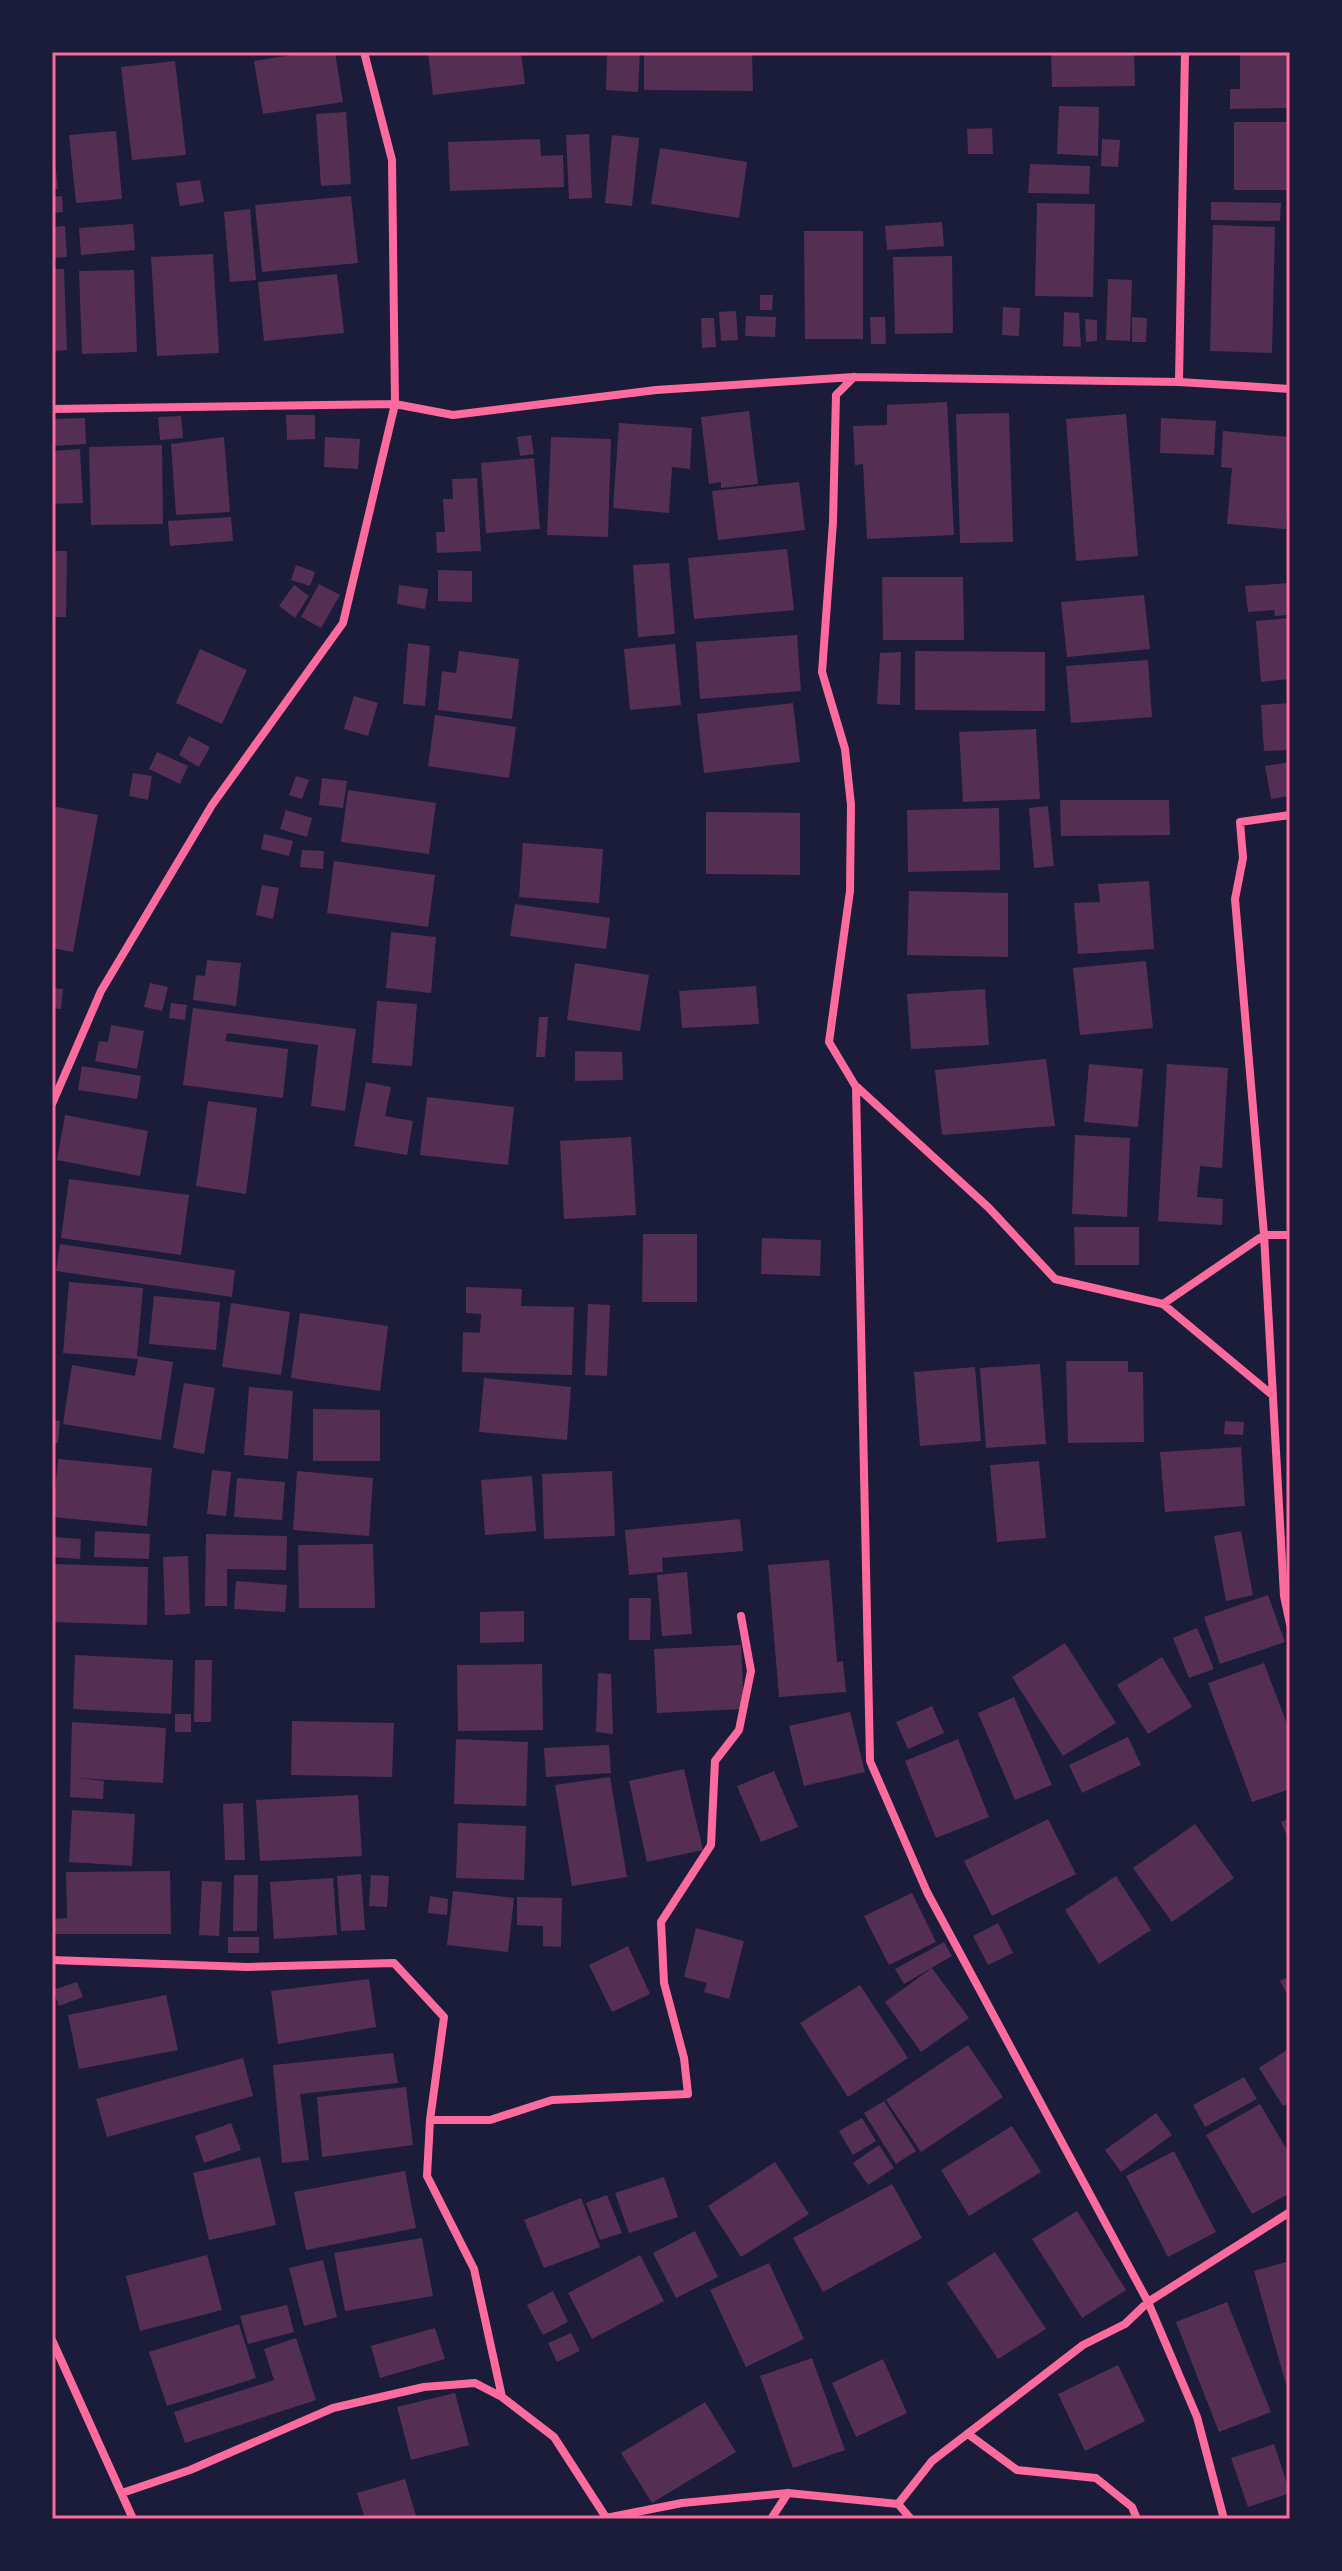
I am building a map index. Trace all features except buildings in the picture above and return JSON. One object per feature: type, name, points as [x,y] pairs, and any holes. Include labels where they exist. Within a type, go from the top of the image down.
[{"type":"street","points":[[52,1104],[101,991],[212,805],[343,623],[395,404],[392,160],[364,52]]},
{"type":"street","points":[[1179,382],[1185,52]]},
{"type":"street","points":[[854,377],[836,395],[833,522],[822,672],[845,749],[851,805],[850,891],[829,1042],[856,1087],[989,1208],[1055,1279],[1163,1304],[1271,1394]]},
{"type":"street","points":[[52,409],[395,404],[453,415],[656,390],[854,377],[1179,382],[1290,389]]},
{"type":"street","points":[[1290,815],[1240,822],[1243,858],[1235,899],[1264,1235],[1271,1394],[1290,1624]]},
{"type":"street","points":[[856,1087],[870,1761],[927,1892],[1148,2302],[1197,2417],[1224,2519]]},
{"type":"street","points":[[1163,1304],[1264,1235],[1290,1235]]},
{"type":"street","points":[[430,2120],[490,2120],[552,2100],[688,2094],[684,2058],[664,1983],[661,1922],[711,1845],[715,1761],[739,1730],[751,1671],[741,1616]]},
{"type":"street","points":[[52,1960],[247,1967],[394,1963],[444,2017],[430,2120],[427,2176],[474,2269],[502,2397]]},
{"type":"street","points":[[898,2504],[932,2461],[1083,2345],[1125,2324],[1148,2302],[1290,2212]]},
{"type":"street","points":[[52,2340],[133,2519]]},
{"type":"street","points":[[122,2493],[190,2470],[333,2408],[424,2387],[475,2383],[502,2397],[554,2437],[607,2518],[682,2503],[788,2493],[898,2504],[911,2519]]},
{"type":"street","points":[[968,2434],[1017,2470],[1096,2478],[1132,2507],[1137,2519]]},
{"type":"street","points":[[771,2519],[788,2493]]}]
